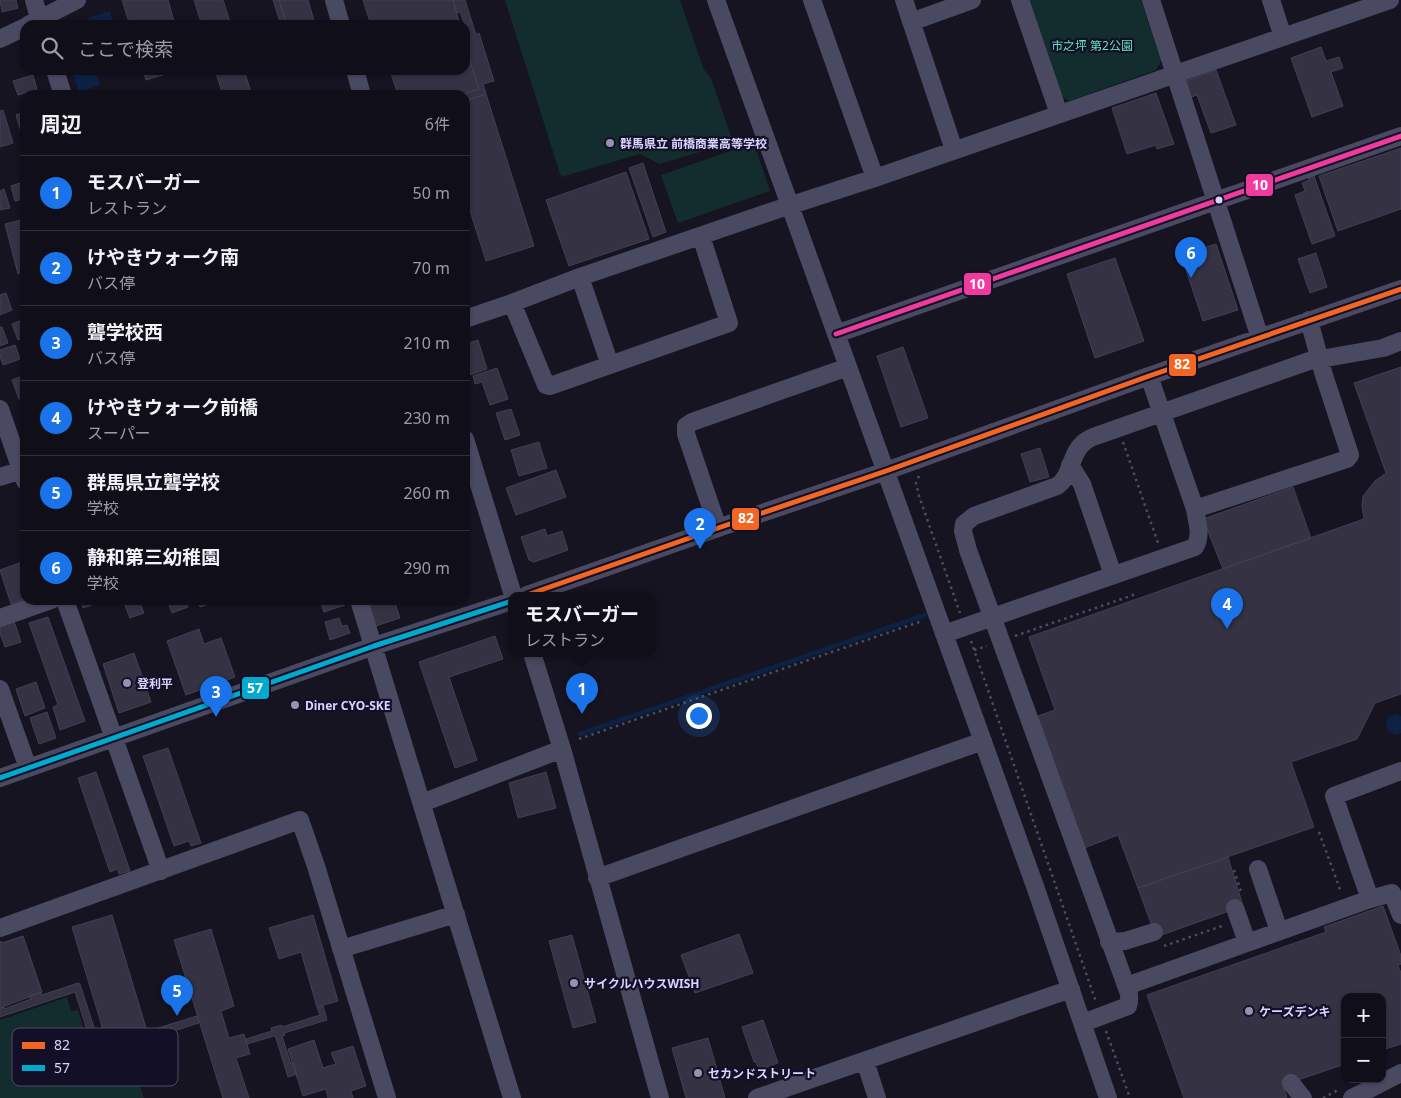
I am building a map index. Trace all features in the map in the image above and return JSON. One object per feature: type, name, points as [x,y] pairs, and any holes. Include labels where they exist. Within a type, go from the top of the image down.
[{"type":"street","points":[[34,0],[34,20]]},
{"type":"street","points":[[41,20],[77,0]]},
{"type":"street","points":[[334,0],[340,20]]},
{"type":"street","points":[[716,0],[983,741],[1108,1098]]},
{"type":"street","points":[[812,0],[875,178]]},
{"type":"street","points":[[904,0],[954,150]]},
{"type":"street","points":[[911,22],[972,0]]},
{"type":"street","points":[[1020,0],[1059,114]]},
{"type":"street","points":[[1151,0],[1260,338]]},
{"type":"street","points":[[1271,0],[1283,37]]},
{"type":"street","points":[[470,317],[580,277],[875,178],[1390,0]]},
{"type":"street","points":[[0,40],[20,31]]},
{"type":"street","points":[[57,75],[61,90]]},
{"type":"street","points":[[356,75],[360,90]]},
{"type":"street","points":[[836,334],[1401,136]]},
{"type":"street","points":[[512,303],[546,385],[550,386],[729,323],[701,236]]},
{"type":"street","points":[[580,277],[610,365]]},
{"type":"street","points":[[536,592],[886,471],[1149,376],[1401,289]]},
{"type":"street","points":[[1195,509],[1347,459],[1350,455],[1309,320]]},
{"type":"street","points":[[1083,1023],[1128,1006],[1130,1002],[1128,991],[965,539],[964,524],[974,516],[1061,484],[1077,450],[1086,440],[1309,361],[1383,348],[1401,341]]},
{"type":"street","points":[[718,528],[686,434],[686,426],[692,422],[848,367]]},
{"type":"street","points":[[944,634],[1195,547],[1198,530],[1195,509],[1149,376]]},
{"type":"street","points":[[0,409],[20,462]]},
{"type":"street","points":[[470,456],[512,592]]},
{"type":"street","points":[[1070,465],[1082,484],[1113,575]]},
{"type":"street","points":[[0,477],[20,474]]},
{"type":"street","points":[[0,778],[374,646],[508,601]]},
{"type":"street","points":[[0,618],[37,605]]},
{"type":"street","points":[[67,605],[161,871]]},
{"type":"street","points":[[361,605],[512,1098]]},
{"type":"street","points":[[533,657],[562,749],[660,1098]]},
{"type":"street","points":[[0,689],[28,768]]},
{"type":"street","points":[[597,878],[983,741]]},
{"type":"street","points":[[422,804],[562,749]]},
{"type":"street","points":[[1370,899],[1334,796],[1401,771]]},
{"type":"street","points":[[0,928],[300,820],[387,1098]]},
{"type":"street","points":[[1258,869],[1279,931]]},
{"type":"street","points":[[1128,991],[1134,982],[1396,891],[1401,915]]},
{"type":"street","points":[[1239,908],[1247,942]]},
{"type":"street","points":[[341,948],[456,914]]},
{"type":"street","points":[[1111,947],[1125,941],[1159,939]]},
{"type":"street","points":[[764,1097],[1071,989]]},
{"type":"street","points":[[864,1061],[877,1098]]},
{"type":"street","points":[[1352,1098],[1401,1073]]},
{"type":"street","points":[[1291,1083],[1303,1098]]},
{"type":"path","points":[[1118,428],[1163,558]]},
{"type":"path","points":[[925,473],[918,477],[916,489],[966,626],[1130,1098]]},
{"type":"path","points":[[974,650],[1003,643],[1136,594]]},
{"type":"path","points":[[579,739],[930,618]]},
{"type":"path","points":[[1319,832],[1346,908]]},
{"type":"path","points":[[1159,939],[1239,908],[1234,870]]},
{"type":"green space","points":[[505,0],[680,0],[704,70],[711,78],[733,142],[660,164],[640,154],[561,177]]},
{"type":"green space","name":"市之坪 第2公園","points":[[1028,0],[1141,0],[1161,61],[1156,70],[1069,101],[1061,96]]},
{"type":"green space","points":[[754,143],[770,191],[678,223],[661,175]]},
{"type":"green space","points":[[67,997],[71,1011],[78,1010],[84,1028],[12,1028],[12,1086],[140,1086],[144,1098],[0,1098],[0,1020]]},
{"type":"water","points":[[110,11],[113,20],[89,20],[88,18]]},
{"type":"water","points":[[74,75],[97,75],[100,85],[78,90]]},
{"type":"water","points":[[1397,714],[1401,716],[1401,733],[1395,735],[1388,731],[1386,724],[1389,717]]},
{"type":"building","points":[[0,0],[16,0],[18,8],[2,12]]},
{"type":"building","points":[[122,0],[168,0],[174,20],[128,20]]},
{"type":"building","points":[[194,0],[223,0],[229,20],[200,20]]},
{"type":"building","points":[[273,0],[279,0],[285,20],[279,20]]},
{"type":"building","points":[[279,0],[308,0],[314,20],[285,20]]},
{"type":"building","points":[[363,0],[453,0],[459,20],[369,20]]},
{"type":"building","points":[[453,0],[465,0],[476,35],[479,33],[494,81],[483,84],[486,94],[470,99],[470,92],[479,89],[470,61],[470,20],[463,20],[460,12],[457,13]]},
{"type":"building","points":[[1321,47],[1326,61],[1339,57],[1343,68],[1331,72],[1343,106],[1312,117],[1291,58]]},
{"type":"building","points":[[470,61],[479,89],[470,92],[470,90],[396,90],[392,75],[470,75]]},
{"type":"building","points":[[1216,70],[1236,125],[1211,133],[1197,95],[1188,98],[1183,82]]},
{"type":"building","points":[[33,75],[37,89],[20,90],[20,94],[18,95],[13,81]]},
{"type":"building","points":[[144,75],[162,75],[146,80]]},
{"type":"building","points":[[217,75],[246,75],[250,90],[221,90]]},
{"type":"building","points":[[1156,93],[1174,144],[1157,149],[1156,145],[1127,154],[1112,108]]},
{"type":"building","points":[[486,94],[534,246],[486,261],[470,211],[470,99]]},
{"type":"building","points":[[3,110],[13,143],[0,147],[0,111]]},
{"type":"building","points":[[20,114],[20,129],[16,115]]},
{"type":"building","points":[[1401,148],[1401,209],[1338,231],[1319,176]]},
{"type":"building","points":[[643,163],[666,232],[653,237],[629,168]]},
{"type":"building","points":[[626,172],[649,239],[569,266],[546,200]]},
{"type":"building","points":[[1314,176],[1335,236],[1312,244],[1295,195],[1305,191],[1302,183]]},
{"type":"building","points":[[20,183],[20,200],[15,201],[11,186]]},
{"type":"building","points":[[4,189],[10,208],[0,210],[0,191]]},
{"type":"building","points":[[20,220],[20,273],[18,274],[5,224]]},
{"type":"building","points":[[1216,244],[1238,310],[1203,321],[1181,255]]},
{"type":"building","points":[[1316,253],[1327,287],[1310,293],[1298,259]]},
{"type":"building","points":[[1115,258],[1144,341],[1095,358],[1067,274]]},
{"type":"building","points":[[6,293],[12,310],[0,315],[0,295]]},
{"type":"building","points":[[20,321],[20,339],[18,340],[12,324]]},
{"type":"building","points":[[0,327],[2,327],[8,343],[0,346]]},
{"type":"building","points":[[478,340],[487,369],[470,375],[470,346],[470,343]]},
{"type":"building","points":[[15,345],[20,359],[3,365],[0,350]]},
{"type":"building","points":[[903,347],[928,418],[901,427],[877,356]]},
{"type":"building","points":[[1401,367],[1401,694],[1375,703],[1357,739],[1291,762],[1314,827],[1138,888],[1118,835],[1084,848],[1038,716],[1055,710],[1029,637],[1364,519],[1363,496],[1375,481],[1386,473],[1354,383]]},
{"type":"building","points":[[497,368],[508,399],[490,405],[482,382],[475,384],[473,376]]},
{"type":"building","points":[[20,377],[20,399],[19,399],[12,380]]},
{"type":"building","points":[[511,409],[520,435],[505,440],[496,413]]},
{"type":"building","points":[[539,442],[547,468],[519,476],[511,450]]},
{"type":"building","points":[[1040,448],[1049,477],[1030,482],[1021,454]]},
{"type":"building","points":[[556,470],[566,497],[516,515],[506,488]]},
{"type":"building","points":[[1293,487],[1311,538],[1223,569],[1203,519]]},
{"type":"building","points":[[545,529],[547,536],[562,531],[568,550],[534,562],[529,560],[521,537]]},
{"type":"building","points":[[20,563],[20,601],[11,604],[0,570]]},
{"type":"building","points":[[125,605],[141,605],[144,613],[130,618]]},
{"type":"building","points":[[169,605],[187,605],[188,607],[172,613]]},
{"type":"building","points":[[322,605],[345,605],[324,612]]},
{"type":"building","points":[[366,605],[396,605],[400,618],[373,627]]},
{"type":"building","points":[[48,617],[85,721],[60,730],[53,707],[58,705],[29,623]]},
{"type":"building","points":[[339,618],[342,626],[347,625],[350,633],[330,640],[325,622]]},
{"type":"building","points":[[14,621],[21,642],[5,647],[0,633],[0,625]]},
{"type":"building","points":[[199,629],[204,644],[221,638],[235,677],[186,695],[167,641]]},
{"type":"building","points":[[495,636],[503,659],[449,677],[477,760],[455,768],[419,662]]},
{"type":"building","name":"登利平","points":[[134,653],[151,702],[119,713],[103,664]]},
{"type":"building","points":[[36,682],[45,708],[25,716],[16,689]]},
{"type":"building","points":[[47,712],[56,738],[39,744],[30,718]]},
{"type":"building","points":[[168,748],[201,843],[191,846],[189,841],[174,846],[143,756]]},
{"type":"building","points":[[96,772],[130,871],[119,874],[118,869],[110,872],[78,778]]},
{"type":"building","points":[[546,772],[556,808],[518,818],[509,783]]},
{"type":"building","points":[[1228,857],[1243,906],[1156,937],[1138,888]]},
{"type":"building","name":"ケーズデンキ","points":[[1383,906],[1401,956],[1401,964],[1398,965],[1401,973],[1401,1044],[1386,1049],[1386,993],[1341,993],[1341,1065],[1283,1085],[1287,1097],[1285,1098],[1184,1098],[1147,995],[1326,932],[1324,927]]},
{"type":"building","points":[[112,915],[146,1028],[102,1028],[72,927]]},
{"type":"building","points":[[313,915],[338,1001],[317,1007],[301,952],[279,959],[269,928]]},
{"type":"building","points":[[211,929],[234,1006],[221,1011],[229,1038],[244,1034],[250,1054],[236,1058],[249,1098],[223,1098],[174,940]]},
{"type":"building","points":[[739,934],[753,973],[695,993],[681,955]]},
{"type":"building","points":[[572,935],[596,1022],[573,1028],[549,941]]},
{"type":"building","points":[[23,936],[42,992],[0,1008],[0,942]]},
{"type":"building","points":[[78,983],[80,984],[94,1028],[86,1028],[75,992],[0,1017],[0,1008],[4,1007],[4,1009],[31,999],[29,996],[41,992],[42,995]]},
{"type":"building","points":[[323,1006],[327,1020],[284,1033],[285,1035],[282,1036],[291,1064],[293,1063],[297,1074],[288,1077],[274,1036],[247,1044],[246,1039],[272,1031],[271,1028],[282,1025],[282,1027],[320,1015],[317,1007]]},
{"type":"building","points":[[197,1016],[199,1023],[178,1030],[178,1028],[158,1028]]},
{"type":"building","points":[[763,1020],[778,1063],[759,1070],[756,1062],[754,1062],[742,1027]]},
{"type":"building","name":"セカンドストリート","points":[[708,1038],[725,1098],[686,1098],[672,1048]]},
{"type":"building","points":[[314,1040],[323,1068],[336,1064],[331,1053],[353,1046],[366,1086],[351,1091],[353,1098],[328,1098],[326,1089],[303,1096],[288,1049]]},
{"type":"waterway","points":[[580,734],[925,615]]},
{"type":"transit line","name":"10","points":[[836,334],[1401,136]]},
{"type":"transit line","name":"82","points":[[536,592],[886,471],[1149,376],[1401,289]]},
{"type":"transit line","name":"57","points":[[0,778],[374,646],[508,602]]},
{"type":"place","name":"群馬県立 前橋商業高等学校","points":[[610,143]]},
{"type":"place","name":"静和第三幼稚園","points":[[1191,278]]},
{"type":"place","name":"けやきウォーク南","points":[[700,549]]},
{"type":"place","name":"けやきウォーク前橋","points":[[1227,629]]},
{"type":"place","name":"登利平","points":[[127,683]]},
{"type":"place","name":"Diner CYO-SKE","points":[[295,705]]},
{"type":"place","name":"モスバーガー","points":[[582,714]]},
{"type":"place","name":"聾学校西","points":[[216,717]]},
{"type":"place","name":"サイクルハウスWISH","points":[[574,983]]},
{"type":"place","name":"ケーズデンキ","points":[[1249,1011]]},
{"type":"place","name":"群馬県立聾学校","points":[[177,1016]]},
{"type":"place","name":"セカンドストリート","points":[[698,1073]]}]
